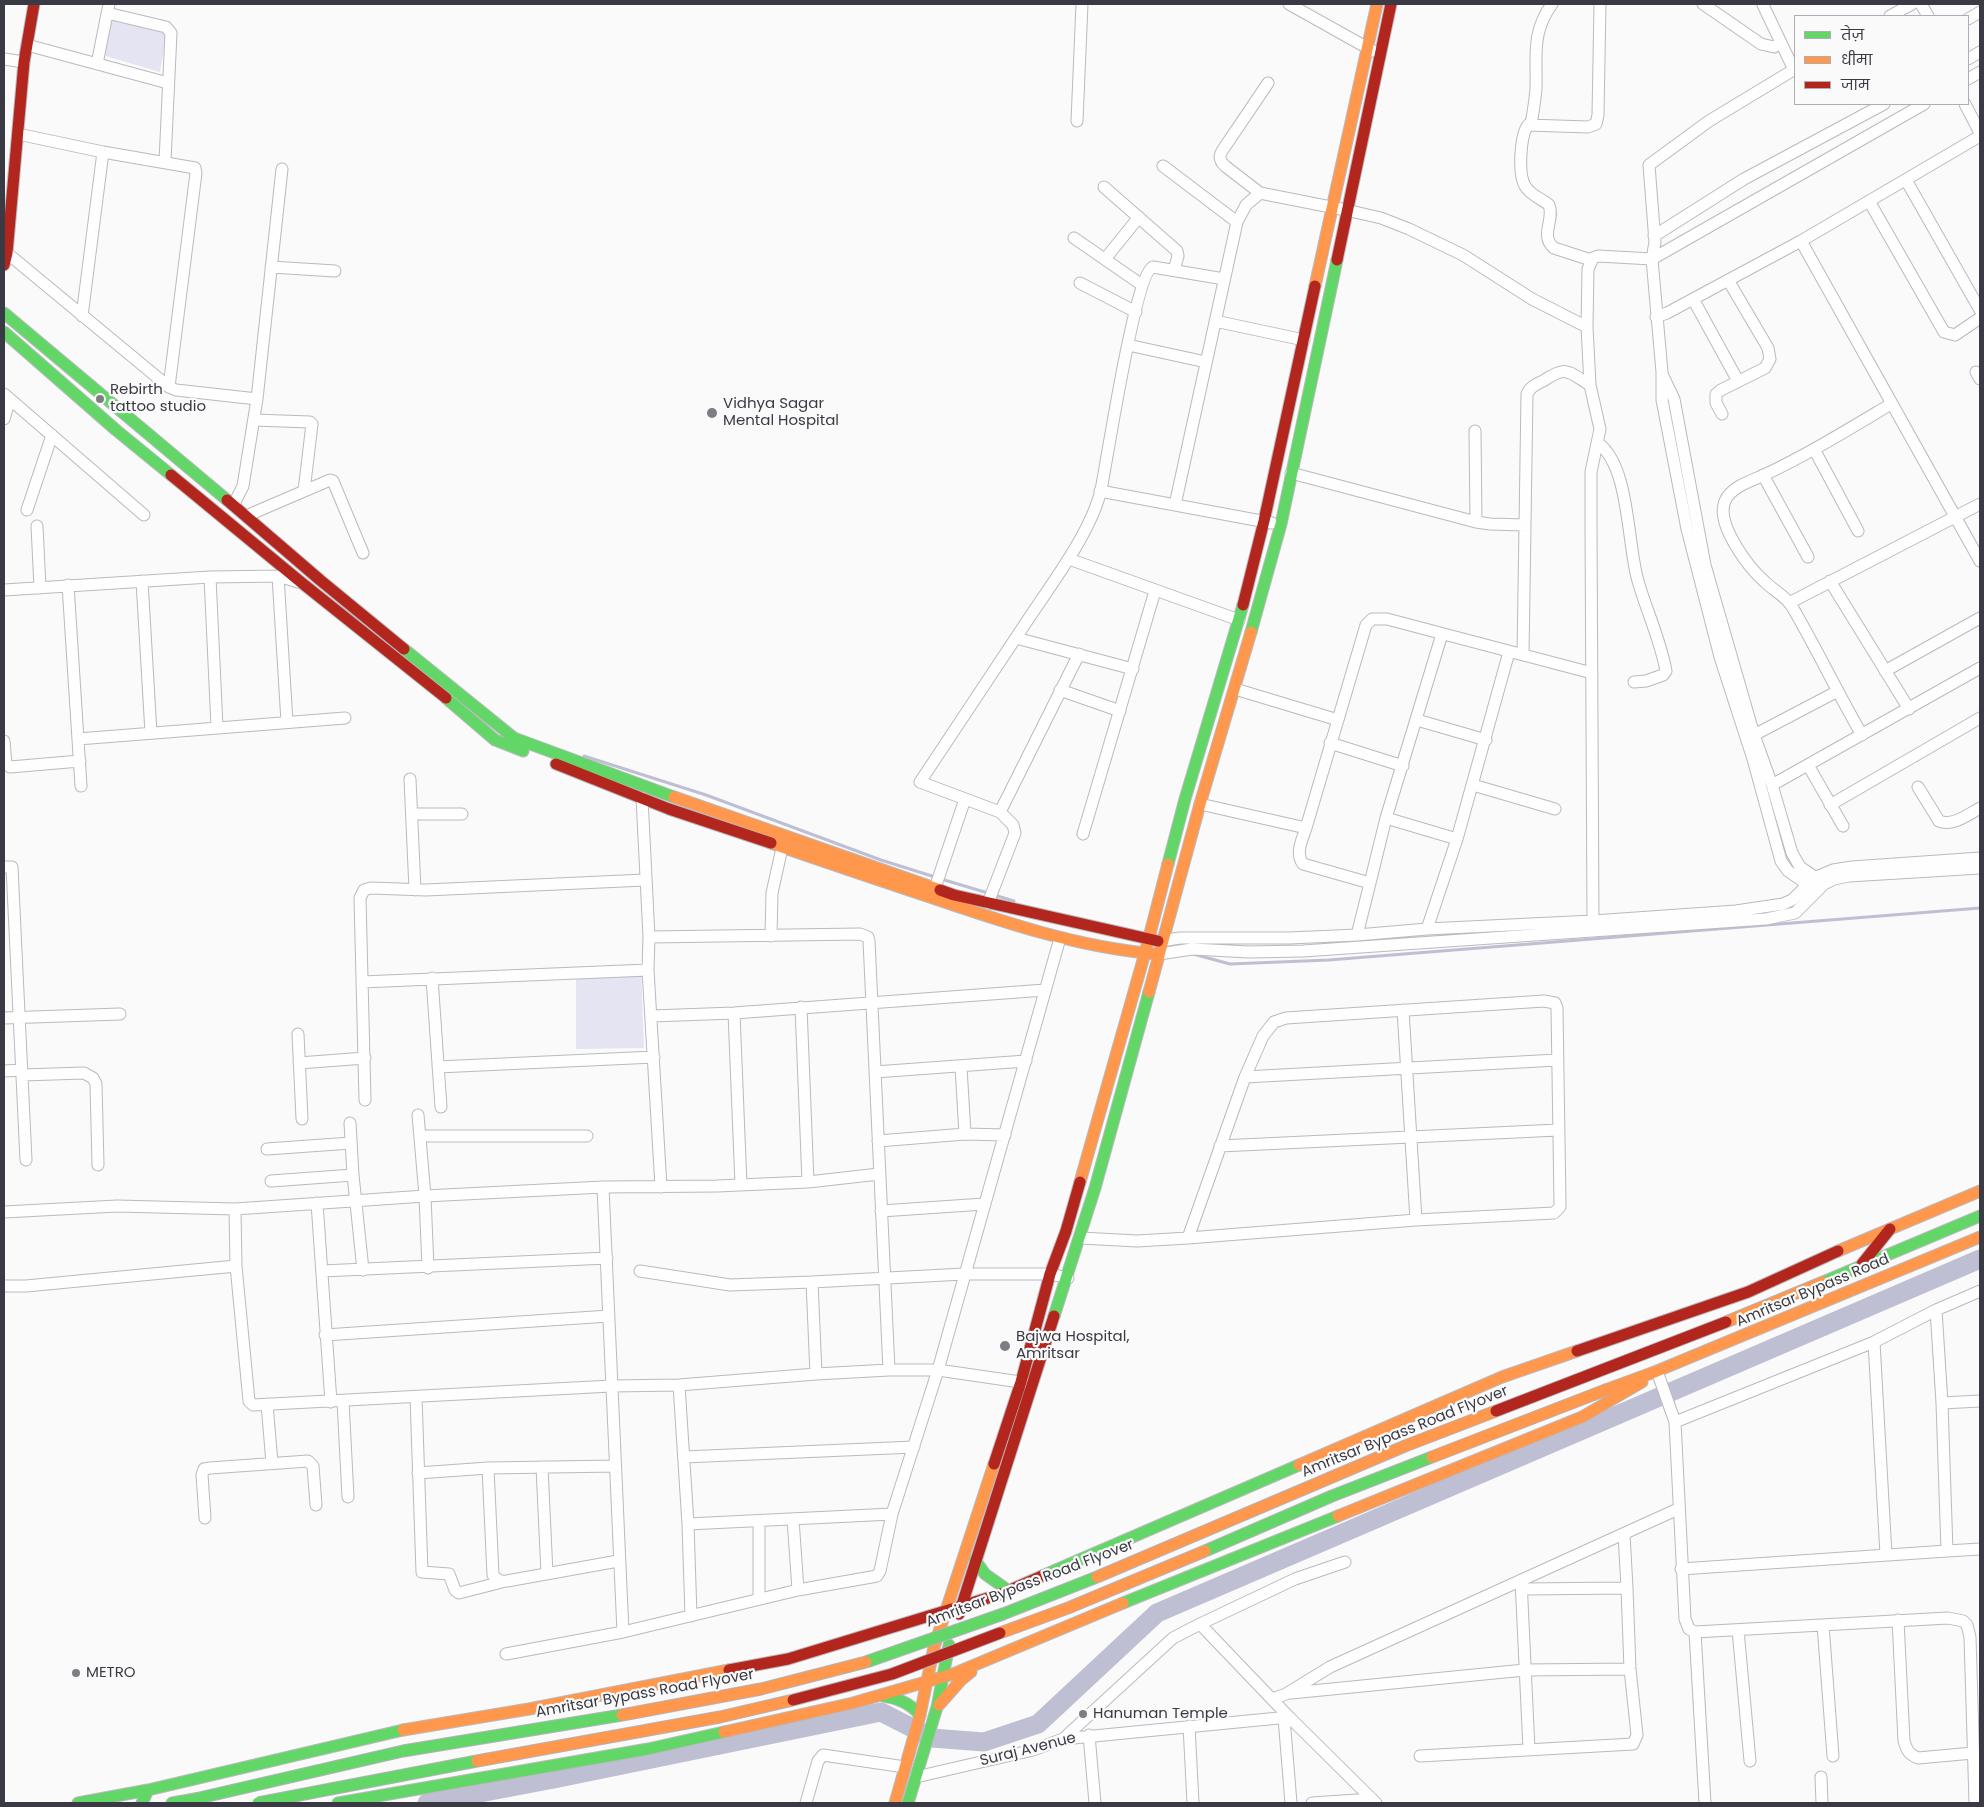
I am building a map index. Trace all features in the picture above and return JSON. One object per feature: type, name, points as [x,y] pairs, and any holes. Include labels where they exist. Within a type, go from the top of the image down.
[{"type":"main road","points":[[4,265],[7,253],[24,62],[34,4]]},
{"type":"main road","points":[[895,1803],[919,1718],[934,1647],[1021,1382],[1050,1274],[1066,1230],[1149,940],[1185,799],[1239,620],[1264,521],[1377,4]]},
{"type":"main road","points":[[908,1803],[934,1719],[950,1642],[975,1560],[1081,1238],[1161,941],[1281,524],[1391,4]]},
{"type":"main road","points":[[4,313],[234,504],[327,586],[514,738],[644,786],[954,895],[1149,940],[1161,941]]},
{"type":"main road","points":[[4,332],[116,430],[302,583],[435,688],[495,740],[642,798],[782,848],[998,920],[1060,938],[1124,951],[1158,954]]},
{"type":"main road","points":[[78,1803],[148,1790],[400,1730],[529,1709],[788,1659],[1010,1591],[1502,1377],[1748,1292],[1980,1191]]},
{"type":"main road","name":"Amritsar Bypass Road","points":[[1861,1266],[1980,1216]]},
{"type":"main road","points":[[1861,1266],[1890,1229]]},
{"type":"main road","name":"Amritsar Bypass Road","points":[[1657,1371],[1980,1237]]},
{"type":"main road","name":"Amritsar Bypass Road Flyover","points":[[172,1803],[413,1750],[761,1690],[872,1660],[1003,1614],[1070,1588],[1405,1446],[1664,1348],[1861,1266]]},
{"type":"main road","points":[[258,1803],[720,1716],[806,1698],[892,1674],[1068,1608],[1178,1563],[1332,1496],[1657,1371]]},
{"type":"main road","points":[[338,1803],[648,1749],[883,1696],[927,1683],[1178,1580],[1467,1466],[1582,1417],[1627,1392],[1657,1371]]},
{"type":"main road","points":[[975,1560],[985,1574],[995,1583],[1010,1591]]},
{"type":"main road","points":[[937,1707],[961,1680],[986,1660]]},
{"type":"main road","points":[[883,1696],[904,1700],[911,1704],[919,1718]]},
{"type":"main road","points":[[142,1803],[148,1790]]},
{"type":"street","points":[[1077,121],[1082,4]]},
{"type":"street","points":[[1289,4],[1381,56]]},
{"type":"street","points":[[1552,4],[1542,17],[1535,46],[1536,90],[1531,124],[1528,125],[1524,132],[1521,174],[1525,186],[1532,194],[1547,203],[1550,209],[1547,240],[1554,248],[1591,260]]},
{"type":"street","points":[[1531,124],[1561,127],[1588,127],[1596,124],[1598,115],[1600,4]]},
{"type":"street","points":[[1703,4],[1761,44],[1774,47],[1781,43]]},
{"type":"street","points":[[1763,4],[1794,68]]},
{"type":"street","points":[[1892,15],[1912,4]]},
{"type":"street","points":[[1921,4],[1927,15]]},
{"type":"street","points":[[97,64],[108,8],[168,29],[172,38],[165,161]]},
{"type":"street","points":[[1969,18],[1980,12]]},
{"type":"street","points":[[27,45],[168,83]]},
{"type":"street","points":[[1969,58],[1980,52]]},
{"type":"street","points":[[4,59],[24,62]]},
{"type":"street","points":[[1794,71],[1709,121],[1649,165],[1654,236],[1652,259],[1662,372],[1662,400],[1687,529],[1720,657],[1753,759],[1781,861],[1788,871],[1816,884],[1850,876],[1980,868]]},
{"type":"street","points":[[1969,78],[1980,72]]},
{"type":"street","points":[[1268,83],[1222,151],[1220,157],[1225,166],[1260,193],[1381,218],[1434,240],[1463,255],[1532,299],[1587,327]]},
{"type":"street","points":[[1654,236],[1744,179],[1882,105]]},
{"type":"street","points":[[1593,921],[1589,486],[1590,472],[1598,443],[1600,422],[1590,385],[1587,327],[1588,269],[1591,260],[1598,256],[1652,259],[1922,105]]},
{"type":"street","points":[[1656,317],[1801,241],[1980,135],[1965,105]]},
{"type":"street","points":[[18,134],[103,152],[165,161],[193,167],[196,170],[169,387]]},
{"type":"street","points":[[82,316],[103,152]]},
{"type":"street","points":[[1163,166],[1237,222]]},
{"type":"street","points":[[234,504],[242,490],[254,420],[282,169]]},
{"type":"street","points":[[1906,180],[1980,310]]},
{"type":"street","points":[[1104,187],[1177,251],[1178,256],[1174,270]]},
{"type":"street","points":[[1175,505],[1237,222],[1246,205],[1260,193]]},
{"type":"street","points":[[1869,201],[1944,332],[1955,335],[1980,318]]},
{"type":"street","points":[[1105,259],[1139,217]]},
{"type":"street","points":[[1074,238],[1142,285]]},
{"type":"street","points":[[1801,241],[1980,561]]},
{"type":"street","points":[[7,253],[169,387],[176,390],[257,398]]},
{"type":"street","points":[[272,267],[335,271]]},
{"type":"street","points":[[988,903],[1015,833],[1013,825],[1000,812],[920,782],[1069,559],[1093,513],[1100,491],[1111,425],[1128,344],[1142,285],[1150,268],[1174,270],[1224,279]]},
{"type":"street","points":[[1722,414],[1716,403],[1716,394],[1765,368],[1769,362],[1769,352],[1728,280]]},
{"type":"street","points":[[1080,283],[1136,312]]},
{"type":"street","points":[[1693,299],[1738,381]]},
{"type":"street","points":[[1215,321],[1304,340]]},
{"type":"street","points":[[1128,344],[1206,362]]},
{"type":"street","points":[[1523,655],[1527,398],[1529,390],[1560,370],[1567,371],[1590,385]]},
{"type":"street","points":[[1662,372],[1674,399],[1705,565],[1754,735],[1772,785],[1792,853],[1800,867],[1816,884]]},
{"type":"street","points":[[4,419],[7,397]]},
{"type":"street","points":[[7,397],[144,515]]},
{"type":"street","points":[[1862,735],[1836,692],[1789,603],[1753,569],[1728,531],[1724,518],[1725,500],[1739,487],[1794,461],[1891,404]]},
{"type":"street","points":[[254,420],[310,422],[312,424],[304,491]]},
{"type":"street","points":[[1475,432],[1476,522]]},
{"type":"street","points":[[26,510],[52,435]]},
{"type":"street","points":[[1598,443],[1608,453],[1620,479],[1634,568],[1666,671],[1664,675],[1646,681],[1634,682]]},
{"type":"street","points":[[1814,449],[1858,531]]},
{"type":"street","points":[[1291,473],[1476,522],[1525,525]]},
{"type":"street","points":[[1763,475],[1808,556]]},
{"type":"street","points":[[246,516],[329,480],[332,481],[363,553]]},
{"type":"street","points":[[1100,491],[1281,524]]},
{"type":"street","points":[[1789,603],[1980,504]]},
{"type":"street","points":[[37,526],[40,588]]},
{"type":"street","points":[[1069,559],[1239,620]]},
{"type":"street","points":[[278,576],[287,722]]},
{"type":"street","points":[[4,590],[210,577],[278,576],[302,583]]},
{"type":"street","points":[[210,577],[217,727]]},
{"type":"street","points":[[142,581],[151,733]]},
{"type":"street","points":[[1830,581],[1909,709]]},
{"type":"street","points":[[68,585],[81,786]]},
{"type":"street","points":[[1083,834],[1155,591]]},
{"type":"street","points":[[1885,671],[1980,618]]},
{"type":"street","points":[[1370,884],[1303,864],[1300,859],[1299,849],[1366,625],[1369,622],[1376,619],[1387,619],[1592,673]]},
{"type":"street","points":[[1357,935],[1386,818],[1442,634]]},
{"type":"street","points":[[1016,638],[1133,669]]},
{"type":"street","points":[[1427,929],[1473,785],[1509,652]]},
{"type":"street","points":[[1000,812],[1079,654]]},
{"type":"street","points":[[1772,785],[1980,668]]},
{"type":"street","points":[[1235,689],[1338,720]]},
{"type":"street","points":[[1060,690],[1120,711]]},
{"type":"street","points":[[1754,735],[1836,692]]},
{"type":"street","points":[[78,739],[345,718]]},
{"type":"street","points":[[1830,805],[1980,718]]},
{"type":"street","points":[[1417,720],[1486,740]]},
{"type":"street","points":[[4,741],[6,764],[10,767],[80,761]]},
{"type":"street","points":[[1330,743],[1403,766]]},
{"type":"street","points":[[1808,764],[1843,826]]},
{"type":"street","points":[[410,778],[415,890]]},
{"type":"street","points":[[1473,785],[1555,809]]},
{"type":"street","points":[[1918,787],[1941,823],[1951,822],[1980,808]]},
{"type":"street","points":[[642,798],[649,937],[648,970],[661,1187]]},
{"type":"street","points":[[936,888],[965,798]]},
{"type":"street","points":[[1200,804],[1306,828]]},
{"type":"street","points":[[412,814],[462,814]]},
{"type":"street","points":[[1386,818],[1457,839]]},
{"type":"street","points":[[772,936],[772,892],[782,848]]},
{"type":"street","points":[[1161,941],[1180,938],[1289,938],[1357,935],[1427,929],[1593,921],[1770,907],[1792,900],[1833,870],[1852,866],[1980,858]]},
{"type":"street","points":[[4,868],[12,867],[26,1160]]},
{"type":"street","points":[[365,1100],[361,894],[364,890],[371,888],[415,890],[645,880]]},
{"type":"street","points":[[1158,954],[1192,950],[1303,951],[1766,919],[1795,913],[1810,900],[1816,884]]},
{"type":"street","points":[[649,937],[865,934],[870,941],[874,1072],[889,1370]]},
{"type":"street","points":[[506,1654],[623,1632],[798,1590],[877,1576],[880,1571],[892,1514],[938,1370],[1060,938]]},
{"type":"street","points":[[362,982],[648,970]]},
{"type":"street","points":[[432,978],[441,1107]]},
{"type":"street","points":[[652,1016],[734,1013],[1045,990]]},
{"type":"street","points":[[1081,1238],[1137,1241],[1188,1238],[1416,1220],[1554,1213],[1558,1210],[1560,1203],[1557,1008],[1555,1003],[1550,1001],[1403,1010],[1286,1018],[1274,1022],[1263,1036],[1245,1077],[1188,1238]]},
{"type":"street","points":[[801,1007],[808,1182]]},
{"type":"street","points":[[1403,1010],[1416,1220]]},
{"type":"street","points":[[734,1013],[741,1185]]},
{"type":"street","points":[[4,1018],[120,1014]]},
{"type":"street","points":[[298,1034],[302,1119]]},
{"type":"street","points":[[438,1067],[654,1057]]},
{"type":"street","points":[[299,1063],[365,1058]]},
{"type":"street","points":[[1245,1077],[1557,1060]]},
{"type":"street","points":[[874,1072],[1026,1061]]},
{"type":"street","points":[[961,1067],[965,1134]]},
{"type":"street","points":[[4,1071],[84,1073],[93,1078],[96,1084],[98,1165]]},
{"type":"street","points":[[418,1114],[425,1196],[428,1268]]},
{"type":"street","points":[[350,1123],[353,1175],[363,1270]]},
{"type":"street","points":[[1220,1146],[1558,1130]]},
{"type":"street","points":[[878,1141],[965,1134],[1005,1135]]},
{"type":"street","points":[[420,1136],[587,1136]]},
{"type":"street","points":[[267,1150],[351,1143]]},
{"type":"street","points":[[4,1212],[118,1206],[235,1209],[425,1196],[602,1187],[808,1182],[879,1174]]},
{"type":"street","points":[[271,1181],[353,1175]]},
{"type":"street","points":[[602,1187],[607,1258],[618,1561],[623,1632]]},
{"type":"street","points":[[317,1203],[331,1402]]},
{"type":"street","points":[[881,1211],[984,1204]]},
{"type":"street","points":[[235,1209],[236,1266],[249,1401],[253,1405],[611,1386],[678,1385],[889,1370],[938,1370],[1034,1384]]},
{"type":"street","points":[[322,1271],[428,1268],[607,1258]]},
{"type":"street","points":[[4,1286],[26,1286],[236,1266]]},
{"type":"street","points":[[640,1271],[730,1285],[964,1274],[1050,1274],[1068,1278]]},
{"type":"street","points":[[812,1282],[816,1374]]},
{"type":"street","points":[[1675,1422],[1874,1342],[1936,1310],[1980,1291]]},
{"type":"street","points":[[1936,1310],[1942,1403],[1947,1551]]},
{"type":"street","points":[[326,1335],[609,1316]]},
{"type":"street","points":[[1874,1342],[1886,1555]]},
{"type":"street","points":[[1657,1371],[1675,1422],[1681,1569],[1685,1620],[1689,1629],[1695,1632],[1956,1618],[1963,1621],[1967,1625],[1970,1637],[1975,1803]]},
{"type":"street","points":[[678,1385],[688,1524],[691,1616]]},
{"type":"street","points":[[416,1397],[422,1572],[449,1574],[455,1590],[459,1593],[502,1582],[618,1561]]},
{"type":"street","points":[[343,1401],[348,1497]]},
{"type":"street","points":[[1942,1403],[1980,1401]]},
{"type":"street","points":[[267,1404],[272,1463]]},
{"type":"street","points":[[684,1457],[914,1447]]},
{"type":"street","points":[[205,1518],[202,1474],[204,1469],[272,1463],[310,1462],[313,1466],[316,1505]]},
{"type":"street","points":[[418,1473],[488,1468],[615,1466]]},
{"type":"street","points":[[542,1467],[547,1574]]},
{"type":"street","points":[[488,1468],[493,1575],[502,1582]]},
{"type":"street","points":[[1272,1699],[1286,1694],[1330,1668],[1522,1585],[1678,1509]]},
{"type":"street","points":[[688,1524],[892,1514]]},
{"type":"street","points":[[793,1519],[798,1590]]},
{"type":"street","points":[[759,1521],[759,1599]]},
{"type":"street","points":[[1420,1756],[1633,1744],[1637,1735],[1630,1669],[1624,1534]]},
{"type":"street","points":[[1681,1569],[1980,1548]]},
{"type":"street","points":[[1063,1738],[1173,1638],[1295,1579],[1345,1562]]},
{"type":"street","points":[[1522,1585],[1627,1588]]},
{"type":"street","points":[[1522,1585],[1529,1749]]},
{"type":"street","points":[[1898,1620],[1904,1741],[1907,1750],[1910,1755],[1918,1758],[1974,1753]]},
{"type":"street","points":[[1200,1624],[1287,1717],[1374,1801]]},
{"type":"street","points":[[1823,1625],[1833,1756]]},
{"type":"street","points":[[1738,1630],[1750,1761]]},
{"type":"street","points":[[1695,1632],[1705,1803]]},
{"type":"street","points":[[1286,1694],[1525,1670],[1630,1669]]},
{"type":"street","points":[[1287,1717],[1292,1803]]},
{"type":"street","name":"Suraj Avenue","points":[[916,1777],[1033,1750],[1063,1738],[1287,1717]]},
{"type":"street","points":[[1189,1726],[1193,1803]]},
{"type":"street","points":[[1089,1735],[1095,1803]]},
{"type":"street","points":[[806,1803],[818,1761],[824,1755],[907,1762]]},
{"type":"street","points":[[1821,1777],[1822,1803]]},
{"type":"street","points":[[1312,1803],[1374,1801]]},
{"type":"shaded area","points":[[113,18],[167,32],[160,72],[102,55]]},
{"type":"shaded area","points":[[641,969],[644,1048],[576,1049],[576,971]]},
{"type":"waterway","points":[[584,756],[706,795],[881,860],[935,877]]},
{"type":"waterway","points":[[941,879],[988,893]]},
{"type":"waterway","points":[[994,895],[1014,901]]},
{"type":"waterway","points":[[1193,954],[1230,964],[1329,960],[1980,908]]},
{"type":"waterway","points":[[427,1803],[881,1712],[932,1738],[984,1742],[1038,1724],[1157,1613],[1980,1259]]},
{"type":"traffic: fast","points":[[1251,632],[1281,524],[1337,260]]},
{"type":"traffic: fast","points":[[4,313],[227,500]]},
{"type":"traffic: fast","points":[[4,332],[116,430],[171,475]]},
{"type":"traffic: fast","points":[[1168,864],[1185,799],[1243,605]]},
{"type":"traffic: fast","points":[[404,649],[514,738],[674,797]]},
{"type":"traffic: fast","points":[[446,698],[495,740],[523,751]]},
{"type":"traffic: fast","points":[[1054,1316],[1095,1188],[1149,992]]},
{"type":"traffic: fast","points":[[1823,1282],[1980,1216]]},
{"type":"traffic: fast","points":[[1205,1551],[1332,1496],[1432,1457]]},
{"type":"traffic: fast","points":[[1042,1576],[1299,1465]]},
{"type":"traffic: fast","points":[[1123,1603],[1338,1516]]},
{"type":"traffic: fast","points":[[975,1560],[985,1574],[1009,1591]]},
{"type":"traffic: fast","points":[[866,1662],[1003,1614],[1097,1577]]},
{"type":"traffic: fast","points":[[908,1803],[937,1707],[949,1645]]},
{"type":"traffic: fast","points":[[883,1696],[903,1702],[920,1715]]},
{"type":"traffic: fast","points":[[195,1799],[403,1751],[622,1715]]},
{"type":"traffic: fast","points":[[142,1803],[148,1790],[403,1730]]},
{"type":"traffic: fast","points":[[338,1803],[648,1749],[724,1732]]},
{"type":"traffic: fast","points":[[258,1803],[477,1761]]},
{"type":"traffic: fast","points":[[78,1803],[148,1790]]},
{"type":"traffic: fast","points":[[172,1803],[195,1799]]},
{"type":"traffic: slow","points":[[1315,286],[1377,4]]},
{"type":"traffic: slow","points":[[1149,992],[1200,804],[1251,632]]},
{"type":"traffic: slow","points":[[674,797],[940,890]]},
{"type":"traffic: slow","points":[[771,843],[1042,933],[1098,946],[1155,954]]},
{"type":"traffic: slow","points":[[1080,1182],[1145,953],[1168,864]]},
{"type":"traffic: slow","points":[[1838,1251],[1980,1191]]},
{"type":"traffic: slow","points":[[1608,1389],[1657,1371],[1980,1237]]},
{"type":"traffic: slow","points":[[1726,1322],[1823,1282]]},
{"type":"traffic: slow","points":[[1299,1465],[1502,1377],[1577,1351]]},
{"type":"traffic: slow","points":[[1338,1516],[1582,1417],[1642,1382]]},
{"type":"traffic: slow","points":[[1432,1457],[1608,1389]]},
{"type":"traffic: slow","points":[[1097,1577],[1405,1446],[1496,1411]]},
{"type":"traffic: slow","points":[[895,1803],[920,1715],[934,1647],[994,1464]]},
{"type":"traffic: slow","points":[[1000,1633],[1068,1608],[1205,1551]]},
{"type":"traffic: slow","points":[[724,1732],[853,1703],[953,1674],[1123,1603]]},
{"type":"traffic: slow","points":[[622,1715],[761,1689],[866,1662]]},
{"type":"traffic: slow","points":[[403,1730],[529,1709],[729,1670]]},
{"type":"traffic: slow","points":[[939,1705],[961,1680],[971,1672]]},
{"type":"traffic: slow","points":[[477,1761],[720,1717],[793,1700]]},
{"type":"traffic: jam","points":[[4,265],[7,253],[24,62],[34,4]]},
{"type":"traffic: jam","points":[[1337,260],[1391,4]]},
{"type":"traffic: jam","points":[[1243,605],[1264,521],[1315,286]]},
{"type":"traffic: jam","points":[[171,475],[446,698]]},
{"type":"traffic: jam","points":[[227,500],[404,649]]},
{"type":"traffic: jam","points":[[556,764],[669,809],[771,843]]},
{"type":"traffic: jam","points":[[940,890],[954,895],[1158,941]]},
{"type":"traffic: jam","points":[[994,1464],[1021,1382],[1050,1274],[1066,1231],[1080,1182]]},
{"type":"traffic: jam","points":[[1862,1264],[1890,1229]]},
{"type":"traffic: jam","points":[[1577,1351],[1748,1292],[1838,1251]]},
{"type":"traffic: jam","points":[[959,1614],[1054,1316]]},
{"type":"traffic: jam","points":[[1496,1411],[1726,1322]]},
{"type":"traffic: jam","points":[[729,1670],[788,1659],[1001,1594],[1042,1576]]},
{"type":"traffic: jam","points":[[793,1700],[892,1674],[1000,1633]]},
{"type":"place","name":"Rebirth tattoo studio","points":[[100,399]]},
{"type":"place","name":"Vidhya Sagar Mental Hospital","points":[[712,413]]},
{"type":"place","name":"Bajwa Hospital, Amritsar","points":[[1005,1346]]},
{"type":"place","name":"METRO","points":[[76,1673]]},
{"type":"place","name":"Hanuman Temple","points":[[1083,1714]]}]
